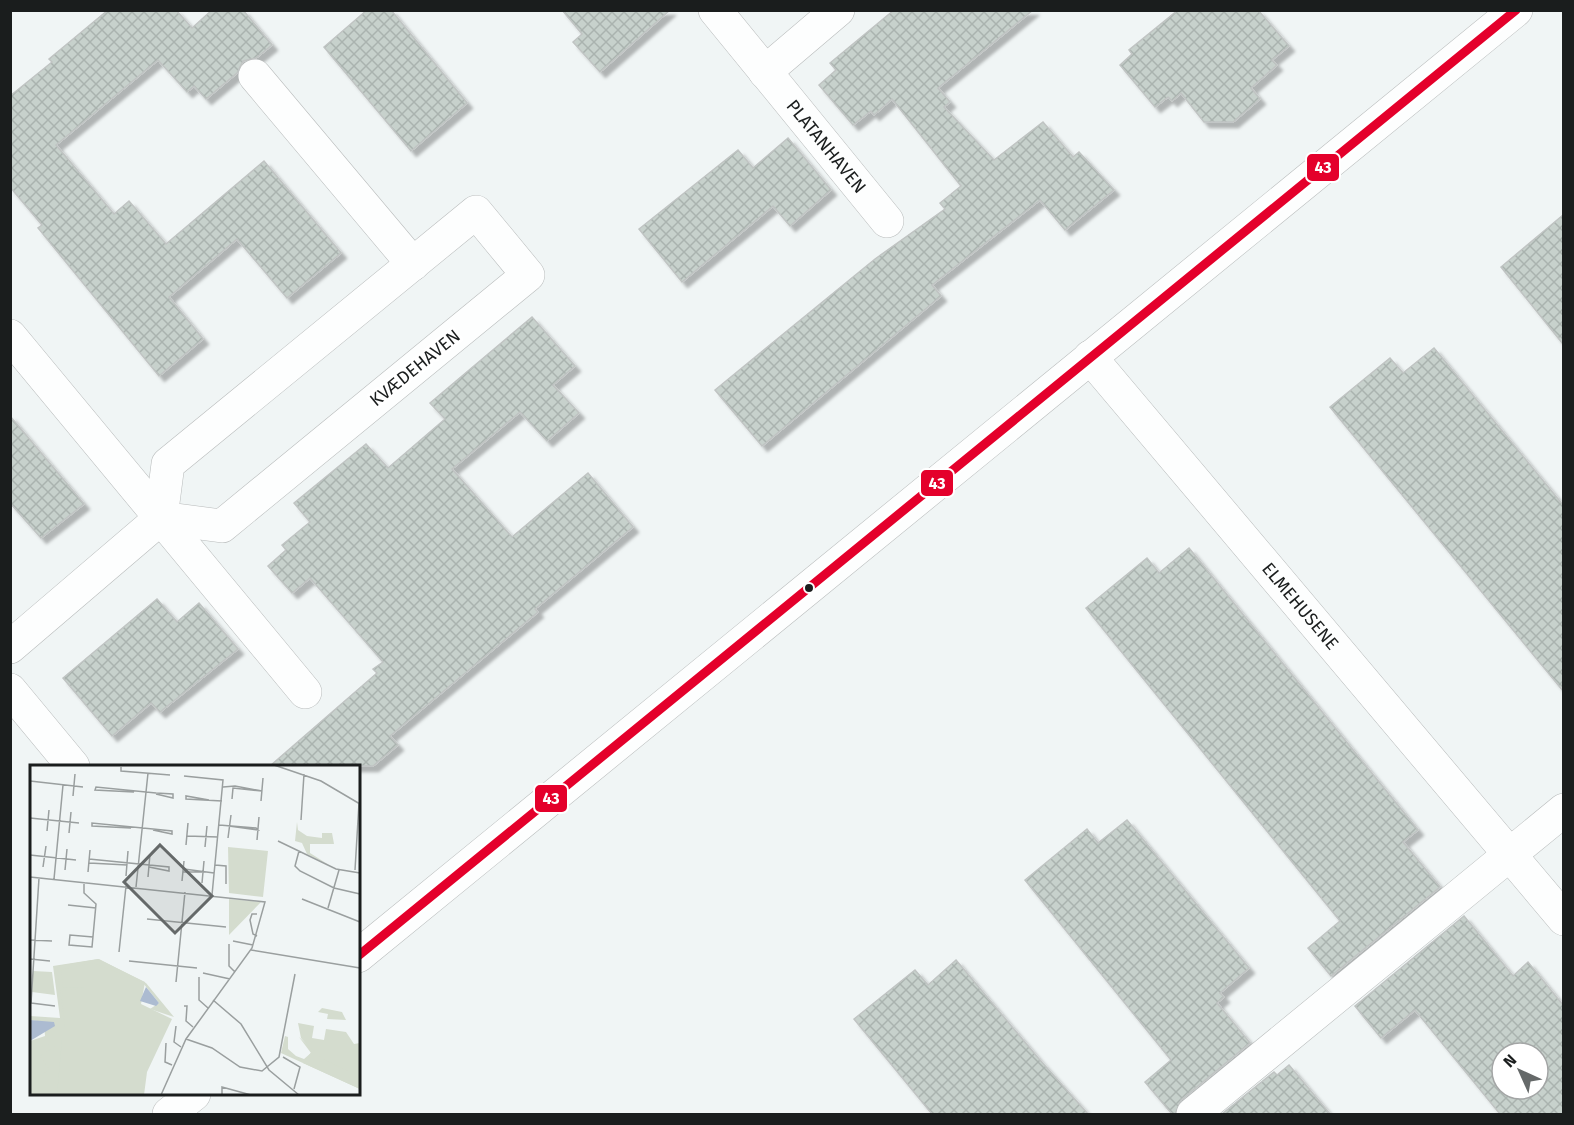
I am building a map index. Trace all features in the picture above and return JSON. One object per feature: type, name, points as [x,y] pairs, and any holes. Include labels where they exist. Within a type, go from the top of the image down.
[{"type":"street","points":[[765,72],[838,10]]},
{"type":"street","points":[[360,954],[1516,10]]},
{"type":"street","name":"PLATANHAVEN","points":[[723,13],[765,72],[887,220]]},
{"type":"street","points":[[255,76],[413,264]]},
{"type":"street","name":"KVÆDEHAVEN","points":[[476,212],[528,275],[222,526],[161,518],[168,464],[476,212]]},
{"type":"street","points":[[10,336],[305,692]]},
{"type":"street","name":"ELMEHUSENE","points":[[1090,357],[1563,919]]},
{"type":"street","points":[[10,647],[161,518]]},
{"type":"street","points":[[10,690],[72,765]]},
{"type":"street","points":[[1193,1114],[1563,810]]},
{"type":"street","points":[[169,1114],[193,1095]]},
{"type":"building","points":[[108,10],[176,10],[192,28],[212,10],[243,10],[272,45],[256,58],[243,61],[237,73],[206,99],[194,86],[187,92],[158,60],[56,145],[114,214],[129,201],[166,244],[264,161],[341,253],[287,298],[237,239],[169,297],[203,339],[159,376],[38,228],[42,225],[10,187],[10,96],[52,62],[49,59]]},
{"type":"building","points":[[367,10],[391,10],[467,103],[411,151],[324,47]]},
{"type":"building","points":[[562,10],[670,10],[600,72],[573,42],[582,34]]},
{"type":"building","points":[[894,10],[1033,10],[938,88],[950,102],[944,107],[994,160],[1043,122],[1073,157],[1079,152],[1114,190],[1065,230],[1040,200],[932,285],[941,296],[762,446],[715,390],[875,259],[945,209],[940,203],[961,186],[892,99],[874,115],[871,111],[853,125],[819,85],[836,70],[830,63]]},
{"type":"building","points":[[1178,10],[1258,10],[1289,46],[1272,60],[1277,65],[1251,88],[1260,99],[1233,122],[1204,122],[1181,93],[1172,101],[1168,97],[1155,107],[1120,65],[1132,54],[1129,50]]},
{"type":"building","points":[[788,138],[831,190],[790,226],[773,206],[682,282],[639,229],[738,150],[753,168]]},
{"type":"building","points":[[1563,215],[1563,344],[1501,267]]},
{"type":"building","points":[[532,317],[575,366],[553,385],[579,413],[547,441],[520,412],[452,469],[512,537],[588,473],[633,527],[535,609],[538,612],[390,736],[398,745],[373,766],[271,765],[377,673],[373,669],[383,662],[310,578],[292,593],[268,566],[286,550],[282,545],[310,522],[294,503],[366,444],[388,468],[445,419],[430,403]]},
{"type":"building","points":[[1434,348],[1563,505],[1563,691],[1330,407],[1390,358],[1403,373]]},
{"type":"building","points":[[10,416],[84,504],[41,538],[10,503]]},
{"type":"building","points":[[1189,548],[1418,830],[1403,842],[1440,887],[1331,976],[1308,948],[1340,921],[1086,608],[1147,558],[1159,573]]},
{"type":"building","points":[[157,599],[177,622],[199,603],[238,649],[160,712],[151,703],[112,736],[63,678]]},
{"type":"building","points":[[1127,820],[1249,968],[1220,993],[1224,997],[1217,1003],[1250,1043],[1181,1100],[1175,1114],[1172,1114],[1145,1082],[1171,1060],[1025,880],[1087,829],[1098,843]]},
{"type":"building","points":[[1464,916],[1513,976],[1528,962],[1563,1005],[1563,1114],[1500,1114],[1415,1010],[1381,1038],[1355,1006]]},
{"type":"building","points":[[956,960],[1088,1114],[932,1114],[854,1019],[915,970],[928,985]]},
{"type":"building","points":[[1289,1065],[1330,1114],[1222,1114],[1274,1072],[1277,1075]]},
{"type":"transit line","name":"43","points":[[360,954],[1516,10]]}]
